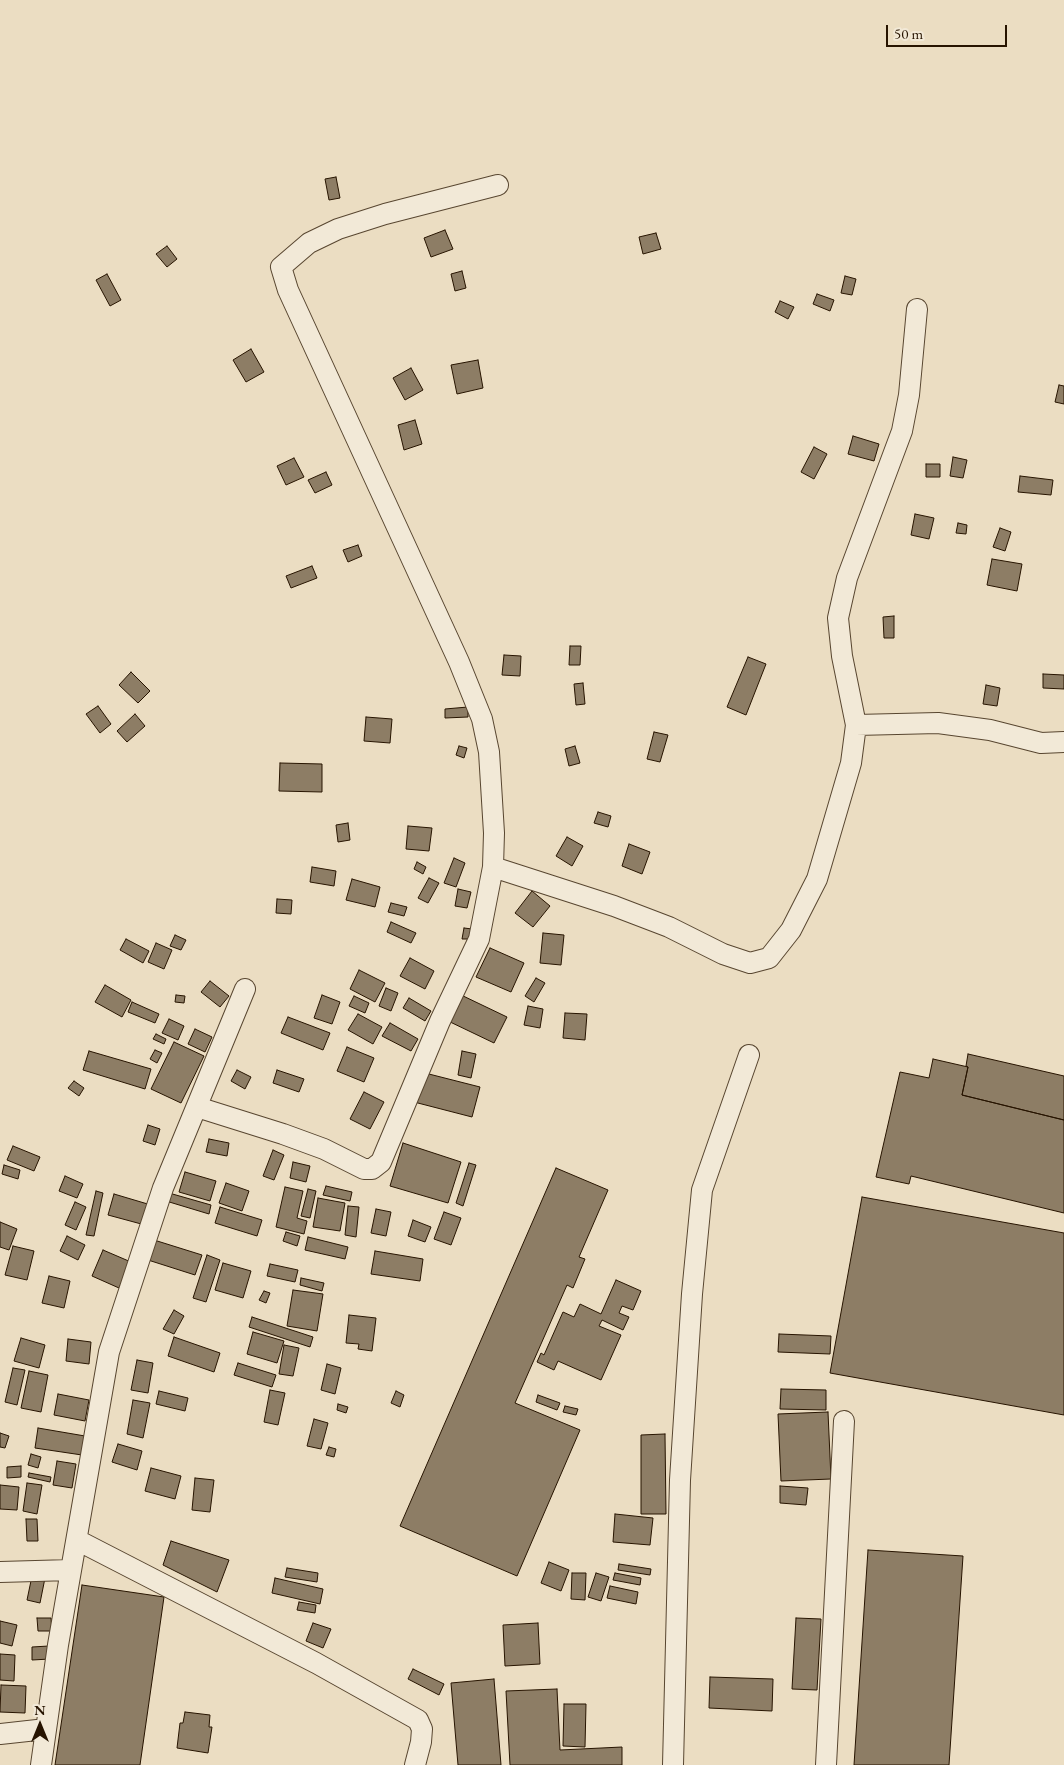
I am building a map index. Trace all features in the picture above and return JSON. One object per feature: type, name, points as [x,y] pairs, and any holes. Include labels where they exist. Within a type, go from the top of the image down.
[{"type":"street","points":[[197,1107],[283,1134],[324,1149],[364,1169],[372,1169],[381,1162],[440,1021],[479,939],[493,867],[494,832],[489,752],[482,719],[459,662],[288,290],[282,267],[309,242],[338,229],[385,214],[498,185]]},
{"type":"street","points":[[493,867],[614,906],[669,927],[723,954],[750,963],[769,958],[791,930],[817,879],[851,763],[856,725],[842,656],[838,618],[847,578],[902,431],[909,395],[917,309]]},
{"type":"street","points":[[856,725],[938,723],[990,730],[1041,743],[1064,742]]},
{"type":"street","points":[[41,1765],[71,1570],[109,1352],[163,1188],[245,989]]},
{"type":"street","points":[[672,1765],[680,1480],[692,1294],[702,1190],[749,1055]]},
{"type":"street","points":[[826,1765],[844,1421]]},
{"type":"street","points":[[77,1540],[316,1663],[418,1720],[422,1729],[416,1765]]},
{"type":"street","points":[[0,1572],[71,1570]]},
{"type":"street","points":[[0,1734],[46,1729]]},
{"type":"building","points":[[336,177],[340,198],[329,200],[325,179]]},
{"type":"building","points":[[445,230],[453,249],[431,257],[424,238]]},
{"type":"building","points":[[656,233],[661,249],[643,254],[639,237]]},
{"type":"building","points":[[167,246],[177,259],[167,267],[156,254]]},
{"type":"building","points":[[462,271],[466,288],[455,291],[451,274]]},
{"type":"building","points":[[107,274],[121,300],[110,306],[96,280]]},
{"type":"building","points":[[845,276],[856,279],[852,295],[841,293]]},
{"type":"building","points":[[817,294],[834,300],[830,311],[813,304]]},
{"type":"building","points":[[780,301],[794,307],[788,319],[775,312]]},
{"type":"building","points":[[251,349],[264,372],[246,382],[233,360]]},
{"type":"building","points":[[478,360],[483,388],[457,394],[451,365]]},
{"type":"building","points":[[411,368],[423,390],[405,400],[393,378]]},
{"type":"building","points":[[1059,385],[1064,386],[1064,404],[1055,402]]},
{"type":"building","points":[[415,420],[422,444],[404,450],[398,425]]},
{"type":"building","points":[[853,436],[879,444],[874,461],[848,454]]},
{"type":"building","points":[[814,447],[827,454],[814,479],[801,472]]},
{"type":"building","points":[[953,457],[967,460],[963,478],[950,476]]},
{"type":"building","points":[[294,458],[304,477],[286,485],[277,466]]},
{"type":"building","points":[[926,464],[940,464],[940,477],[926,477]]},
{"type":"building","points":[[326,472],[332,485],[315,493],[308,480]]},
{"type":"building","points":[[1020,476],[1053,480],[1051,495],[1018,492]]},
{"type":"building","points":[[915,514],[934,518],[929,539],[911,535]]},
{"type":"building","points":[[958,523],[967,525],[966,534],[956,533]]},
{"type":"building","points":[[1000,528],[1011,532],[1005,551],[993,547]]},
{"type":"building","points":[[358,545],[362,556],[348,562],[343,550]]},
{"type":"building","points":[[992,559],[1022,564],[1017,591],[987,585]]},
{"type":"building","points":[[312,566],[317,578],[291,588],[286,576]]},
{"type":"building","points":[[894,616],[894,638],[884,638],[883,617]]},
{"type":"building","points":[[570,646],[581,646],[580,665],[569,665]]},
{"type":"building","points":[[504,655],[521,656],[520,676],[502,675]]},
{"type":"building","points":[[748,657],[766,664],[746,715],[727,707]]},
{"type":"building","points":[[131,672],[150,691],[138,703],[119,685]]},
{"type":"building","points":[[1043,674],[1064,675],[1064,689],[1043,688]]},
{"type":"building","points":[[583,683],[585,704],[576,705],[574,684]]},
{"type":"building","points":[[986,685],[1000,688],[997,706],[983,704]]},
{"type":"building","points":[[98,706],[111,724],[100,733],[86,714]]},
{"type":"building","points":[[468,707],[468,717],[445,718],[445,709]]},
{"type":"building","points":[[135,714],[145,726],[127,742],[117,731]]},
{"type":"building","points":[[366,717],[392,719],[390,743],[364,741]]},
{"type":"building","points":[[654,732],[668,735],[660,762],[647,759]]},
{"type":"building","points":[[459,746],[467,748],[464,758],[456,755]]},
{"type":"building","points":[[575,746],[580,763],[569,766],[565,749]]},
{"type":"building","points":[[280,763],[322,764],[322,792],[279,791]]},
{"type":"building","points":[[598,812],[611,816],[608,827],[594,823]]},
{"type":"building","points":[[348,823],[350,840],[338,842],[336,825]]},
{"type":"building","points":[[408,826],[432,828],[429,851],[406,849]]},
{"type":"building","points":[[567,837],[583,846],[572,866],[556,856]]},
{"type":"building","points":[[629,844],[650,852],[642,874],[622,866]]},
{"type":"building","points":[[454,858],[465,863],[456,887],[444,883]]},
{"type":"building","points":[[417,862],[426,867],[423,874],[414,869]]},
{"type":"building","points":[[312,867],[336,871],[334,886],[310,882]]},
{"type":"building","points":[[429,878],[439,883],[428,903],[418,898]]},
{"type":"building","points":[[352,879],[380,887],[375,907],[346,900]]},
{"type":"building","points":[[458,889],[471,892],[467,908],[455,906]]},
{"type":"building","points":[[532,891],[550,906],[533,927],[515,913]]},
{"type":"building","points":[[277,899],[292,900],[291,914],[276,913]]},
{"type":"building","points":[[391,903],[407,907],[404,916],[388,912]]},
{"type":"building","points":[[391,922],[416,933],[411,943],[387,932]]},
{"type":"building","points":[[464,928],[472,929],[471,939],[462,939]]},
{"type":"building","points":[[543,933],[564,935],[561,965],[540,963]]},
{"type":"building","points":[[175,935],[186,940],[181,950],[170,946]]},
{"type":"building","points":[[126,939],[149,951],[143,963],[120,950]]},
{"type":"building","points":[[156,943],[172,950],[164,969],[148,962]]},
{"type":"building","points":[[490,948],[524,963],[511,992],[476,977]]},
{"type":"building","points":[[410,958],[434,971],[425,989],[400,976]]},
{"type":"building","points":[[359,970],[385,983],[375,1002],[350,989]]},
{"type":"building","points":[[536,978],[545,983],[534,1002],[525,996]]},
{"type":"building","points":[[210,981],[229,996],[220,1007],[201,992]]},
{"type":"building","points":[[105,985],[131,1000],[122,1017],[95,1002]]},
{"type":"building","points":[[386,988],[398,993],[391,1011],[379,1006]]},
{"type":"building","points":[[459,994],[507,1017],[494,1043],[446,1020]]},
{"type":"building","points":[[176,995],[185,996],[184,1003],[175,1002]]},
{"type":"building","points":[[322,995],[340,1002],[332,1024],[314,1018]]},
{"type":"building","points":[[354,996],[369,1003],[365,1013],[349,1006]]},
{"type":"building","points":[[409,998],[431,1011],[425,1021],[403,1008]]},
{"type":"building","points":[[132,1002],[159,1014],[155,1023],[128,1012]]},
{"type":"building","points":[[528,1006],[543,1009],[540,1028],[524,1025]]},
{"type":"building","points":[[565,1013],[587,1014],[585,1040],[563,1038]]},
{"type":"building","points":[[358,1014],[382,1027],[373,1044],[348,1030]]},
{"type":"building","points":[[288,1017],[330,1033],[323,1050],[281,1033]]},
{"type":"building","points":[[169,1019],[184,1026],[178,1040],[162,1033]]},
{"type":"building","points":[[390,1023],[418,1039],[411,1051],[382,1036]]},
{"type":"building","points":[[195,1029],[212,1037],[205,1052],[188,1044]]},
{"type":"building","points":[[156,1034],[166,1039],[164,1044],[153,1039]]},
{"type":"building","points":[[174,1042],[204,1056],[181,1103],[151,1089]]},
{"type":"building","points":[[347,1047],[374,1058],[364,1082],[337,1071]]},
{"type":"building","points":[[155,1050],[162,1053],[157,1063],[150,1059]]},
{"type":"building","points":[[89,1051],[151,1069],[145,1089],[83,1070]]},
{"type":"building","points":[[462,1051],[476,1054],[471,1078],[458,1075]]},
{"type":"building","points":[[968,1054],[1064,1076],[1064,1120],[962,1095],[968,1067],[966,1066]]},
{"type":"building","points":[[933,1059],[968,1067],[962,1095],[1064,1120],[1064,1213],[911,1176],[909,1184],[876,1177],[900,1072],[929,1078]]},
{"type":"building","points":[[237,1070],[251,1077],[245,1089],[231,1081]]},
{"type":"building","points":[[277,1070],[304,1079],[299,1092],[273,1083]]},
{"type":"building","points":[[421,1072],[480,1087],[472,1117],[414,1102]]},
{"type":"building","points":[[74,1081],[84,1088],[79,1096],[68,1088]]},
{"type":"building","points":[[364,1092],[384,1102],[370,1129],[350,1119]]},
{"type":"building","points":[[148,1125],[160,1129],[155,1145],[143,1141]]},
{"type":"building","points":[[209,1139],[229,1143],[227,1156],[206,1152]]},
{"type":"building","points":[[403,1143],[461,1162],[448,1203],[390,1186]]},
{"type":"building","points":[[13,1146],[40,1157],[34,1171],[7,1160]]},
{"type":"building","points":[[273,1150],[284,1155],[274,1180],[263,1176]]},
{"type":"building","points":[[293,1162],[310,1166],[306,1182],[290,1178]]},
{"type":"building","points":[[469,1163],[476,1165],[463,1206],[456,1203]]},
{"type":"building","points":[[4,1165],[20,1170],[18,1179],[2,1174]]},
{"type":"building","points":[[556,1168],[608,1190],[579,1257],[585,1259],[573,1288],[567,1285],[515,1403],[580,1430],[517,1576],[400,1526]]},
{"type":"building","points":[[185,1172],[216,1181],[210,1201],[179,1192]]},
{"type":"building","points":[[65,1176],[83,1184],[77,1198],[59,1191]]},
{"type":"building","points":[[226,1183],[249,1191],[242,1211],[219,1203]]},
{"type":"building","points":[[326,1186],[352,1192],[350,1201],[323,1195]]},
{"type":"building","points":[[285,1187],[303,1191],[297,1218],[307,1221],[304,1234],[276,1227]]},
{"type":"building","points":[[308,1189],[316,1191],[310,1218],[301,1216]]},
{"type":"building","points":[[96,1191],[103,1193],[94,1236],[86,1235]]},
{"type":"building","points":[[169,1193],[211,1205],[209,1214],[166,1201]]},
{"type":"building","points":[[114,1194],[151,1205],[145,1225],[108,1215]]},
{"type":"building","points":[[862,1197],[1064,1233],[1064,1415],[830,1373]]},
{"type":"building","points":[[318,1198],[345,1203],[340,1231],[313,1227]]},
{"type":"building","points":[[75,1202],[86,1207],[76,1230],[65,1225]]},
{"type":"building","points":[[348,1206],[359,1207],[356,1237],[345,1235]]},
{"type":"building","points":[[220,1207],[262,1220],[257,1236],[215,1223]]},
{"type":"building","points":[[376,1209],[391,1212],[386,1236],[371,1233]]},
{"type":"building","points":[[444,1212],[461,1218],[451,1245],[434,1239]]},
{"type":"building","points":[[413,1220],[431,1227],[425,1242],[408,1236]]},
{"type":"building","points":[[0,1222],[17,1229],[9,1250],[0,1247]]},
{"type":"building","points":[[286,1232],[300,1236],[297,1246],[283,1241]]},
{"type":"building","points":[[67,1236],[85,1245],[78,1260],[60,1251]]},
{"type":"building","points":[[308,1237],[348,1247],[345,1259],[305,1250]]},
{"type":"building","points":[[154,1240],[202,1255],[195,1275],[148,1260]]},
{"type":"building","points":[[13,1246],[34,1251],[27,1280],[5,1275]]},
{"type":"building","points":[[103,1250],[131,1262],[119,1288],[92,1276]]},
{"type":"building","points":[[375,1251],[423,1259],[420,1281],[371,1274]]},
{"type":"building","points":[[207,1255],[220,1260],[206,1302],[193,1298]]},
{"type":"building","points":[[223,1263],[251,1271],[243,1298],[215,1290]]},
{"type":"building","points":[[270,1264],[298,1270],[295,1282],[267,1276]]},
{"type":"building","points":[[49,1276],[70,1281],[64,1308],[42,1303]]},
{"type":"building","points":[[301,1278],[324,1283],[322,1291],[300,1285]]},
{"type":"building","points":[[616,1280],[641,1291],[633,1310],[622,1306],[619,1313],[629,1317],[623,1330],[602,1320],[599,1326],[621,1335],[601,1380],[558,1361],[554,1370],[537,1362],[541,1353],[544,1355],[563,1312],[574,1317],[580,1304],[601,1314]]},
{"type":"building","points":[[293,1290],[323,1294],[317,1331],[287,1326]]},
{"type":"building","points":[[264,1291],[270,1293],[266,1303],[259,1300]]},
{"type":"building","points":[[174,1310],[184,1316],[174,1334],[163,1329]]},
{"type":"building","points":[[349,1315],[376,1318],[372,1351],[358,1349],[359,1344],[346,1343]]},
{"type":"building","points":[[252,1317],[313,1337],[310,1347],[249,1327]]},
{"type":"building","points":[[253,1332],[284,1341],[277,1363],[247,1354]]},
{"type":"building","points":[[779,1334],[831,1336],[830,1354],[778,1352]]},
{"type":"building","points":[[174,1337],[220,1353],[214,1372],[168,1356]]},
{"type":"building","points":[[21,1338],[45,1345],[39,1368],[14,1361]]},
{"type":"building","points":[[68,1339],[91,1342],[89,1364],[66,1361]]},
{"type":"building","points":[[284,1345],[299,1348],[293,1376],[279,1374]]},
{"type":"building","points":[[137,1360],[153,1363],[148,1393],[131,1390]]},
{"type":"building","points":[[238,1363],[276,1375],[272,1387],[234,1375]]},
{"type":"building","points":[[327,1364],[341,1368],[335,1394],[321,1390]]},
{"type":"building","points":[[13,1368],[25,1370],[17,1405],[5,1402]]},
{"type":"building","points":[[29,1371],[48,1375],[41,1412],[21,1408]]},
{"type":"building","points":[[781,1389],[826,1390],[826,1410],[780,1409]]},
{"type":"building","points":[[270,1390],[285,1393],[278,1425],[264,1422]]},
{"type":"building","points":[[159,1391],[188,1398],[185,1411],[156,1404]]},
{"type":"building","points":[[396,1391],[404,1395],[400,1407],[391,1403]]},
{"type":"building","points":[[58,1394],[89,1400],[85,1421],[54,1415]]},
{"type":"building","points":[[538,1395],[560,1403],[557,1410],[536,1402]]},
{"type":"building","points":[[133,1400],[150,1403],[143,1438],[127,1434]]},
{"type":"building","points":[[338,1404],[348,1407],[346,1413],[337,1410]]},
{"type":"building","points":[[565,1406],[578,1409],[576,1415],[563,1412]]},
{"type":"building","points":[[828,1412],[831,1479],[781,1481],[778,1414]]},
{"type":"building","points":[[314,1419],[328,1423],[321,1449],[307,1446]]},
{"type":"building","points":[[38,1428],[85,1436],[82,1455],[35,1448]]},
{"type":"building","points":[[0,1433],[9,1436],[5,1448],[0,1447]]},
{"type":"building","points":[[665,1434],[666,1514],[641,1514],[641,1435]]},
{"type":"building","points":[[118,1444],[142,1451],[137,1470],[112,1462]]},
{"type":"building","points":[[329,1447],[336,1449],[334,1457],[326,1455]]},
{"type":"building","points":[[31,1454],[41,1457],[38,1468],[28,1465]]},
{"type":"building","points":[[57,1461],[76,1464],[72,1488],[53,1485]]},
{"type":"building","points":[[21,1466],[21,1477],[7,1478],[7,1467]]},
{"type":"building","points":[[151,1468],[181,1476],[175,1499],[145,1491]]},
{"type":"building","points":[[29,1473],[51,1477],[50,1482],[28,1477]]},
{"type":"building","points":[[195,1478],[214,1480],[210,1512],[192,1510]]},
{"type":"building","points":[[27,1483],[42,1485],[37,1514],[23,1511]]},
{"type":"building","points":[[0,1485],[19,1487],[17,1510],[0,1509]]},
{"type":"building","points":[[780,1486],[808,1488],[806,1505],[780,1503]]},
{"type":"building","points":[[615,1514],[653,1518],[650,1545],[613,1542]]},
{"type":"building","points":[[26,1519],[37,1519],[38,1541],[27,1541]]},
{"type":"building","points":[[171,1541],[229,1560],[217,1592],[163,1565]]},
{"type":"building","points":[[868,1550],[963,1556],[949,1765],[854,1765]]},
{"type":"building","points":[[549,1562],[569,1570],[561,1591],[541,1583]]},
{"type":"building","points":[[619,1564],[651,1569],[650,1575],[618,1570]]},
{"type":"building","points":[[287,1568],[318,1573],[317,1582],[285,1577]]},
{"type":"building","points":[[572,1573],[586,1573],[585,1600],[571,1599]]},
{"type":"building","points":[[596,1573],[609,1577],[601,1601],[588,1597]]},
{"type":"building","points":[[615,1573],[641,1578],[640,1585],[613,1580]]},
{"type":"building","points":[[32,1576],[45,1578],[40,1603],[27,1600]]},
{"type":"building","points":[[275,1578],[323,1589],[320,1604],[272,1593]]},
{"type":"building","points":[[82,1585],[164,1597],[140,1765],[55,1765]]},
{"type":"building","points":[[610,1586],[638,1592],[636,1604],[607,1598]]},
{"type":"building","points":[[299,1602],[316,1605],[315,1613],[297,1610]]},
{"type":"building","points":[[37,1618],[51,1618],[52,1631],[38,1631]]},
{"type":"building","points":[[796,1618],[821,1619],[817,1690],[792,1689]]},
{"type":"building","points":[[0,1621],[17,1625],[12,1646],[0,1643]]},
{"type":"building","points":[[313,1623],[331,1629],[323,1648],[306,1641]]},
{"type":"building","points":[[538,1623],[540,1664],[505,1666],[503,1625]]},
{"type":"building","points":[[49,1646],[50,1659],[32,1660],[32,1647]]},
{"type":"building","points":[[0,1654],[15,1655],[14,1681],[0,1680]]},
{"type":"building","points":[[413,1669],[444,1684],[439,1695],[408,1679]]},
{"type":"building","points":[[710,1677],[773,1679],[772,1711],[709,1708]]},
{"type":"building","points":[[494,1679],[501,1765],[458,1765],[451,1683]]},
{"type":"building","points":[[1,1685],[26,1686],[25,1713],[0,1712]]},
{"type":"building","points":[[557,1689],[560,1750],[622,1747],[622,1765],[510,1765],[506,1691]]},
{"type":"building","points":[[564,1704],[586,1704],[585,1747],[563,1746]]},
{"type":"building","points":[[185,1712],[210,1715],[209,1727],[212,1727],[208,1753],[177,1748],[180,1723],[183,1723]]}]
